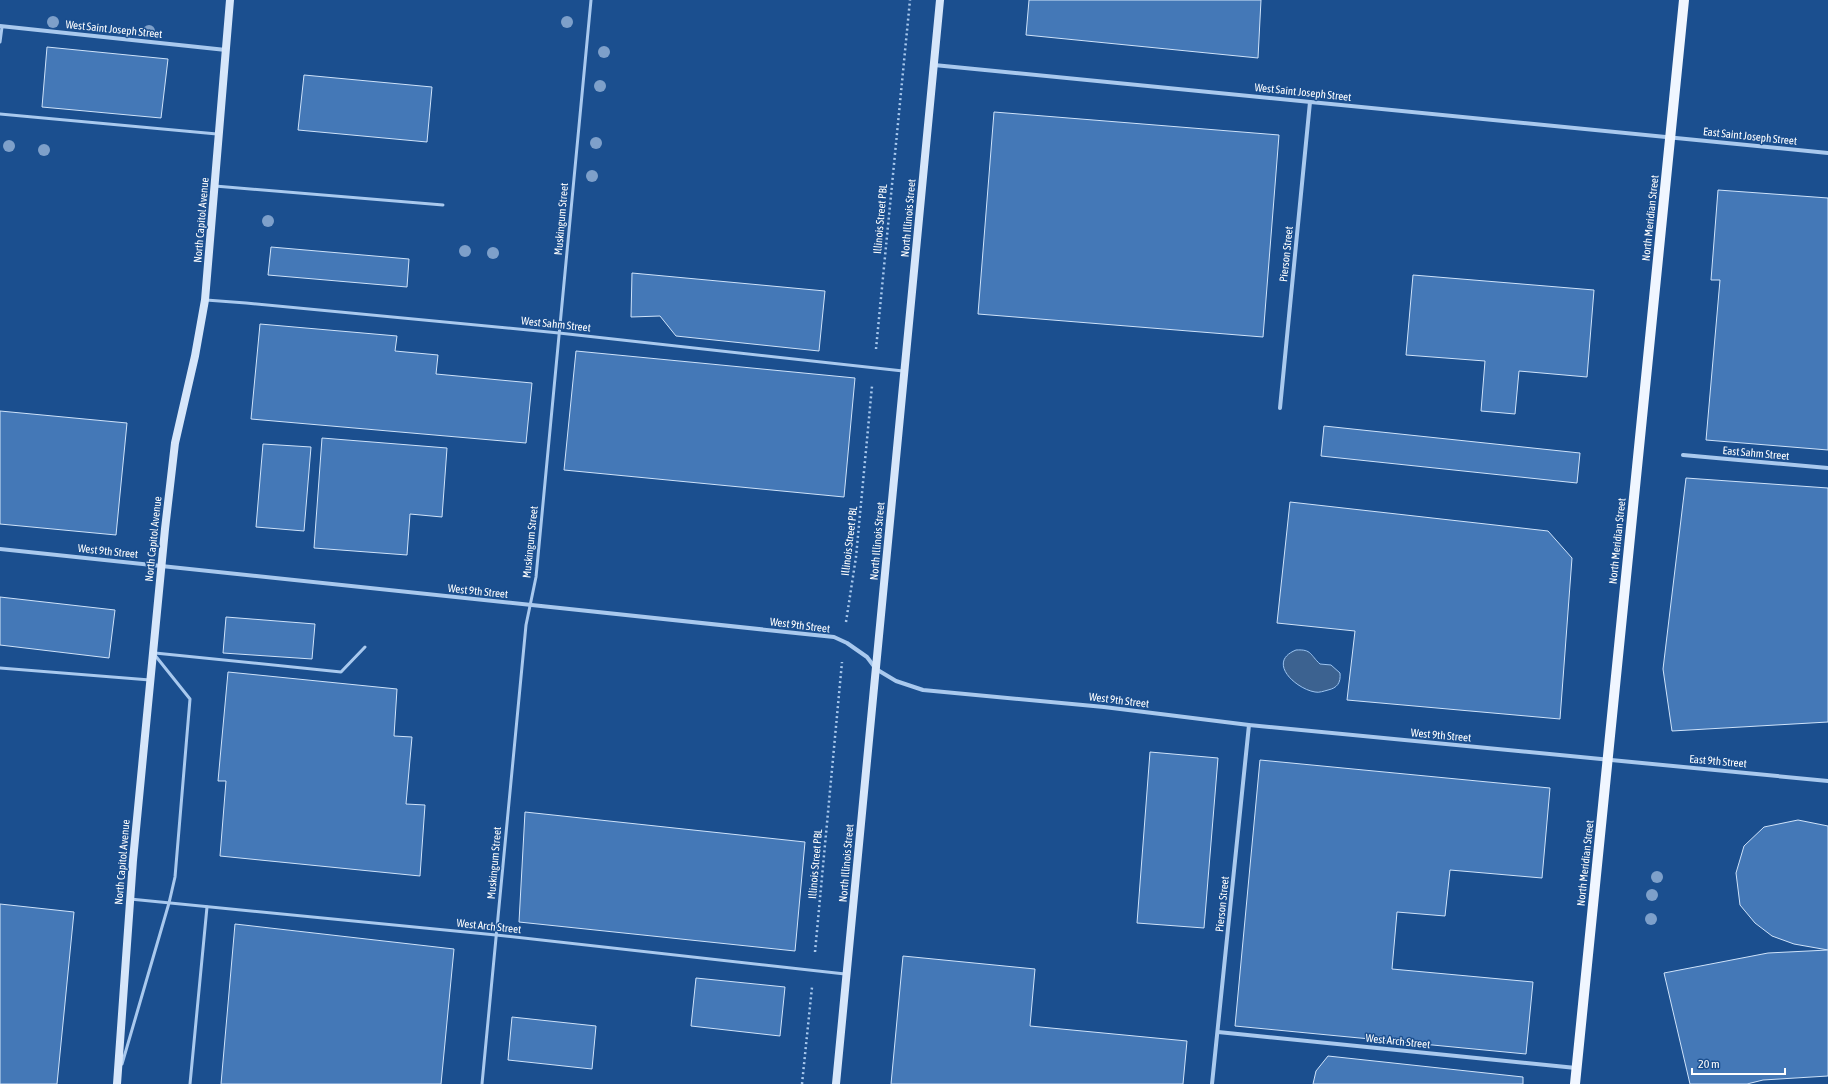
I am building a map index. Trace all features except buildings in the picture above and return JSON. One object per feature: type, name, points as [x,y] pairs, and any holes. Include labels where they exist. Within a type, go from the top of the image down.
[{"type":"main road","name":"North Capitol Avenue","points":[[118,1080],[130,899],[161,566],[175,443],[195,356],[205,300],[230,0]]},
{"type":"main road","name":"North Illinois Street","points":[[836,1084],[940,0]]},
{"type":"main road","name":"North Meridian Street","points":[[1575,1084],[1684,0]]},
{"type":"street","name":"West Saint Joseph Street","points":[[1,26],[226,50]]},
{"type":"street","name":"West Saint Joseph Street","points":[[934,65],[1670,137]]},
{"type":"street","name":"Pierson Street","points":[[1280,408],[1310,102]]},
{"type":"street","name":"East Saint Joseph Street","points":[[1670,137],[1828,153]]},
{"type":"street","name":"East Sahm Street","points":[[1683,455],[1828,468]]},
{"type":"street","name":"West 9th Street","points":[[0,549],[820,635],[834,637],[844,641],[867,657],[876,669],[896,681],[923,690],[1104,707],[1249,725],[1607,760]]},
{"type":"street","name":"Pierson Street","points":[[1212,1084],[1249,725]]},
{"type":"street","name":"East 9th Street","points":[[1607,760],[1828,781]]},
{"type":"street","name":"West Arch Street","points":[[1218,1032],[1576,1068]]},
{"type":"lane","name":"Muskingum Street","points":[[482,1084],[526,625],[536,577],[591,0]]},
{"type":"lane","points":[[0,42],[1,26]]},
{"type":"lane","points":[[0,114],[219,134]]},
{"type":"lane","points":[[215,186],[443,205]]},
{"type":"lane","name":"West Sahm Street","points":[[205,300],[559,333],[904,371]]},
{"type":"lane","points":[[153,653],[341,672],[365,647]]},
{"type":"lane","points":[[118,1080],[169,902],[175,876],[190,700],[153,653]]},
{"type":"lane","points":[[0,668],[150,680]]},
{"type":"lane","name":"West Arch Street","points":[[130,899],[496,935],[847,974]]},
{"type":"lane","points":[[190,1084],[207,907]]},
{"type":"path","name":"Illinois Street PBL","points":[[802,1084],[844,641],[856,557],[910,0]]},
{"type":"water","points":[[1296,650],[1305,650],[1310,653],[1320,664],[1331,665],[1340,673],[1340,680],[1338,684],[1331,689],[1317,692],[1307,690],[1293,681],[1284,668],[1284,661],[1287,655]]}]
